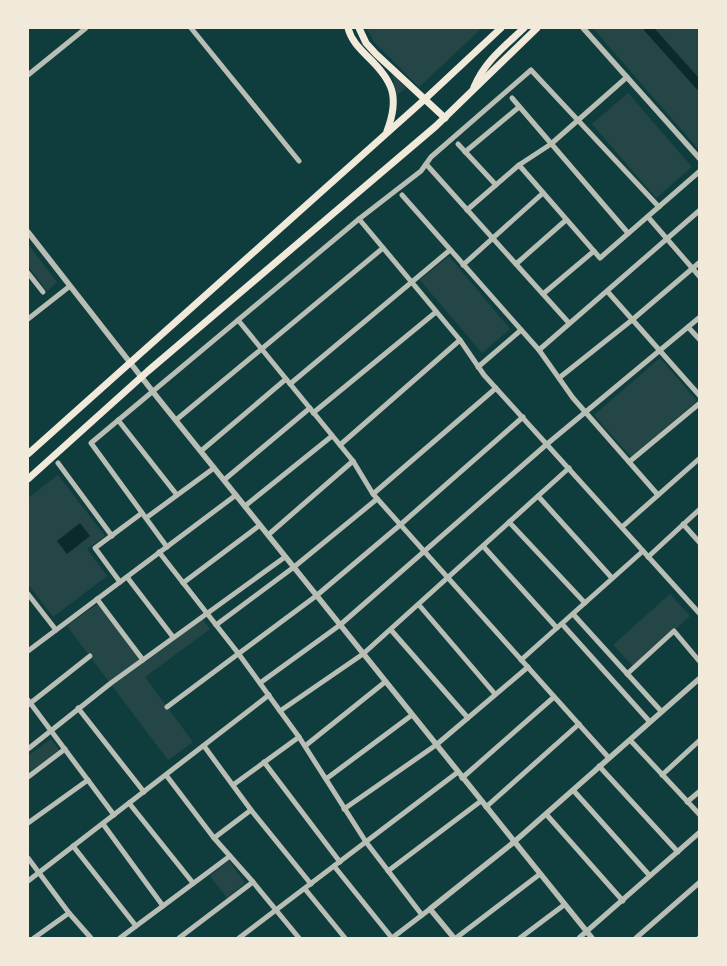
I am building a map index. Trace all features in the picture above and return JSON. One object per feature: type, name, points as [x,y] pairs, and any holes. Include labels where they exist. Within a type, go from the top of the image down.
[{"type":"main road","points":[[348,28],[358,46],[384,73],[391,85],[393,108],[386,133]]},
{"type":"main road","points":[[359,28],[366,43],[376,54],[445,118]]},
{"type":"main road","points":[[28,454],[425,99],[500,28]]},
{"type":"main road","points":[[472,92],[486,64],[524,28]]},
{"type":"main road","points":[[28,479],[141,377],[445,118],[538,28]]},
{"type":"street","points":[[28,76],[86,28]]},
{"type":"street","points":[[191,28],[299,161]]},
{"type":"street","points":[[583,28],[700,159]]},
{"type":"street","points":[[167,546],[91,443],[359,219],[421,171],[431,157],[531,70],[659,206]]},
{"type":"street","points":[[467,210],[519,165],[551,144],[627,77]]},
{"type":"street","points":[[512,98],[628,234]]},
{"type":"street","points":[[465,152],[519,107]]},
{"type":"street","points":[[458,144],[496,185]]},
{"type":"street","points":[[426,164],[570,323]]},
{"type":"street","points":[[519,165],[600,258],[700,171]]},
{"type":"street","points":[[463,265],[543,192]]},
{"type":"street","points":[[402,195],[521,330],[586,412],[658,495]]},
{"type":"street","points":[[538,350],[700,210]]},
{"type":"street","points":[[648,216],[700,277]]},
{"type":"street","points":[[359,219],[460,340],[478,367],[496,388],[700,614]]},
{"type":"street","points":[[516,264],[566,220]]},
{"type":"street","points":[[28,232],[129,362],[592,938]]},
{"type":"street","points":[[176,420],[383,248]]},
{"type":"street","points":[[201,451],[450,250]]},
{"type":"street","points":[[543,294],[594,251]]},
{"type":"street","points":[[559,378],[632,320],[700,262]]},
{"type":"street","points":[[28,272],[43,292]]},
{"type":"street","points":[[28,319],[70,286]]},
{"type":"street","points":[[607,291],[700,396]]},
{"type":"street","points":[[224,480],[436,312]]},
{"type":"street","points":[[260,683],[340,625],[547,444],[700,316]]},
{"type":"street","points":[[238,320],[353,461],[375,497],[609,758]]},
{"type":"street","points":[[688,327],[700,340]]},
{"type":"street","points":[[478,367],[521,330]]},
{"type":"street","points":[[340,445],[460,340]]},
{"type":"street","points":[[216,625],[294,567],[496,388]]},
{"type":"street","points":[[629,462],[700,403]]},
{"type":"street","points":[[166,706],[316,596],[523,417]]},
{"type":"street","points":[[118,420],[177,495]]},
{"type":"street","points":[[245,506],[332,436]]},
{"type":"street","points":[[622,527],[700,458]]},
{"type":"street","points":[[268,535],[353,461]]},
{"type":"street","points":[[58,463],[112,536]]},
{"type":"street","points":[[120,582],[95,548],[177,495],[214,468]]},
{"type":"street","points":[[280,710],[363,654],[392,630],[569,468]]},
{"type":"street","points":[[28,651],[236,495]]},
{"type":"street","points":[[538,496],[612,578]]},
{"type":"street","points":[[648,556],[700,509]]},
{"type":"street","points":[[509,522],[585,603]]},
{"type":"street","points":[[683,524],[700,544]]},
{"type":"street","points":[[183,583],[260,525]]},
{"type":"street","points":[[483,546],[650,722]]},
{"type":"street","points":[[521,660],[643,551]]},
{"type":"street","points":[[159,552],[280,710],[366,842],[422,915]]},
{"type":"street","points":[[28,749],[78,708],[173,637],[285,557]]},
{"type":"street","points":[[127,577],[173,637]]},
{"type":"street","points":[[28,594],[56,630]]},
{"type":"street","points":[[96,599],[143,660]]},
{"type":"street","points":[[419,605],[495,694]]},
{"type":"street","points":[[573,614],[661,712]]},
{"type":"street","points":[[392,630],[468,718]]},
{"type":"street","points":[[627,674],[674,631],[700,662]]},
{"type":"street","points":[[90,656],[28,703],[114,815]]},
{"type":"street","points":[[344,809],[436,745],[528,667]]},
{"type":"street","points":[[264,762],[392,938],[514,842],[700,678]]},
{"type":"street","points":[[305,746],[386,682]]},
{"type":"street","points":[[28,882],[269,695]]},
{"type":"street","points":[[239,938],[366,842],[460,775],[554,697]]},
{"type":"street","points":[[78,708],[144,792]]},
{"type":"street","points":[[326,779],[412,715]]},
{"type":"street","points":[[486,807],[579,724]]},
{"type":"street","points":[[233,785],[299,737]]},
{"type":"street","points":[[630,740],[700,815]]},
{"type":"street","points":[[662,775],[700,740]]},
{"type":"street","points":[[204,746],[251,810],[311,884]]},
{"type":"street","points":[[28,777],[65,749]]},
{"type":"street","points":[[600,766],[678,852]]},
{"type":"street","points":[[166,775],[214,838],[299,938]]},
{"type":"street","points":[[28,823],[88,780]]},
{"type":"street","points":[[573,790],[650,876]]},
{"type":"street","points":[[687,802],[700,791]]},
{"type":"street","points":[[388,870],[481,801]]},
{"type":"street","points":[[129,803],[194,883]]},
{"type":"street","points":[[214,838],[251,810]]},
{"type":"street","points":[[546,814],[623,901]]},
{"type":"street","points":[[102,824],[164,906]]},
{"type":"street","points":[[579,938],[587,933],[700,832]]},
{"type":"street","points":[[73,846],[136,926]]},
{"type":"street","points":[[121,938],[230,856]]},
{"type":"street","points":[[28,858],[69,913],[91,938]]},
{"type":"street","points":[[430,909],[455,938],[540,874]]},
{"type":"street","points":[[179,938],[253,882]]},
{"type":"street","points":[[636,938],[700,882]]},
{"type":"street","points":[[305,889],[345,938]]},
{"type":"street","points":[[520,938],[564,905]]},
{"type":"street","points":[[34,938],[69,913]]},
{"type":"shaded area","points":[[367,28],[482,28],[419,87],[374,42]]},
{"type":"shaded area","points":[[593,28],[699,28],[699,150]]},
{"type":"shaded area","points":[[391,71],[406,88],[397,95]]},
{"type":"shaded area","points":[[628,93],[692,167],[656,198],[592,124]]},
{"type":"shaded area","points":[[28,244],[57,282],[47,291],[28,266]]},
{"type":"shaded area","points":[[449,256],[510,329],[482,353],[420,280]]},
{"type":"shaded area","points":[[660,358],[697,401],[631,457],[594,415]]},
{"type":"shaded area","points":[[58,475],[105,536],[87,549],[107,576],[53,617],[28,584],[28,498]]},
{"type":"shaded area","points":[[80,523],[90,536],[67,554],[57,541]]},
{"type":"shaded area","points":[[670,594],[690,616],[634,667],[613,645]]},
{"type":"shaded area","points":[[97,604],[141,660],[201,617],[210,629],[145,677],[193,742],[168,760],[67,626]]},
{"type":"shaded area","points":[[51,739],[59,750],[28,773],[28,756]]},
{"type":"shaded area","points":[[229,861],[245,883],[227,898],[210,876]]},
{"type":"waterway","points":[[648,28],[700,86]]}]
